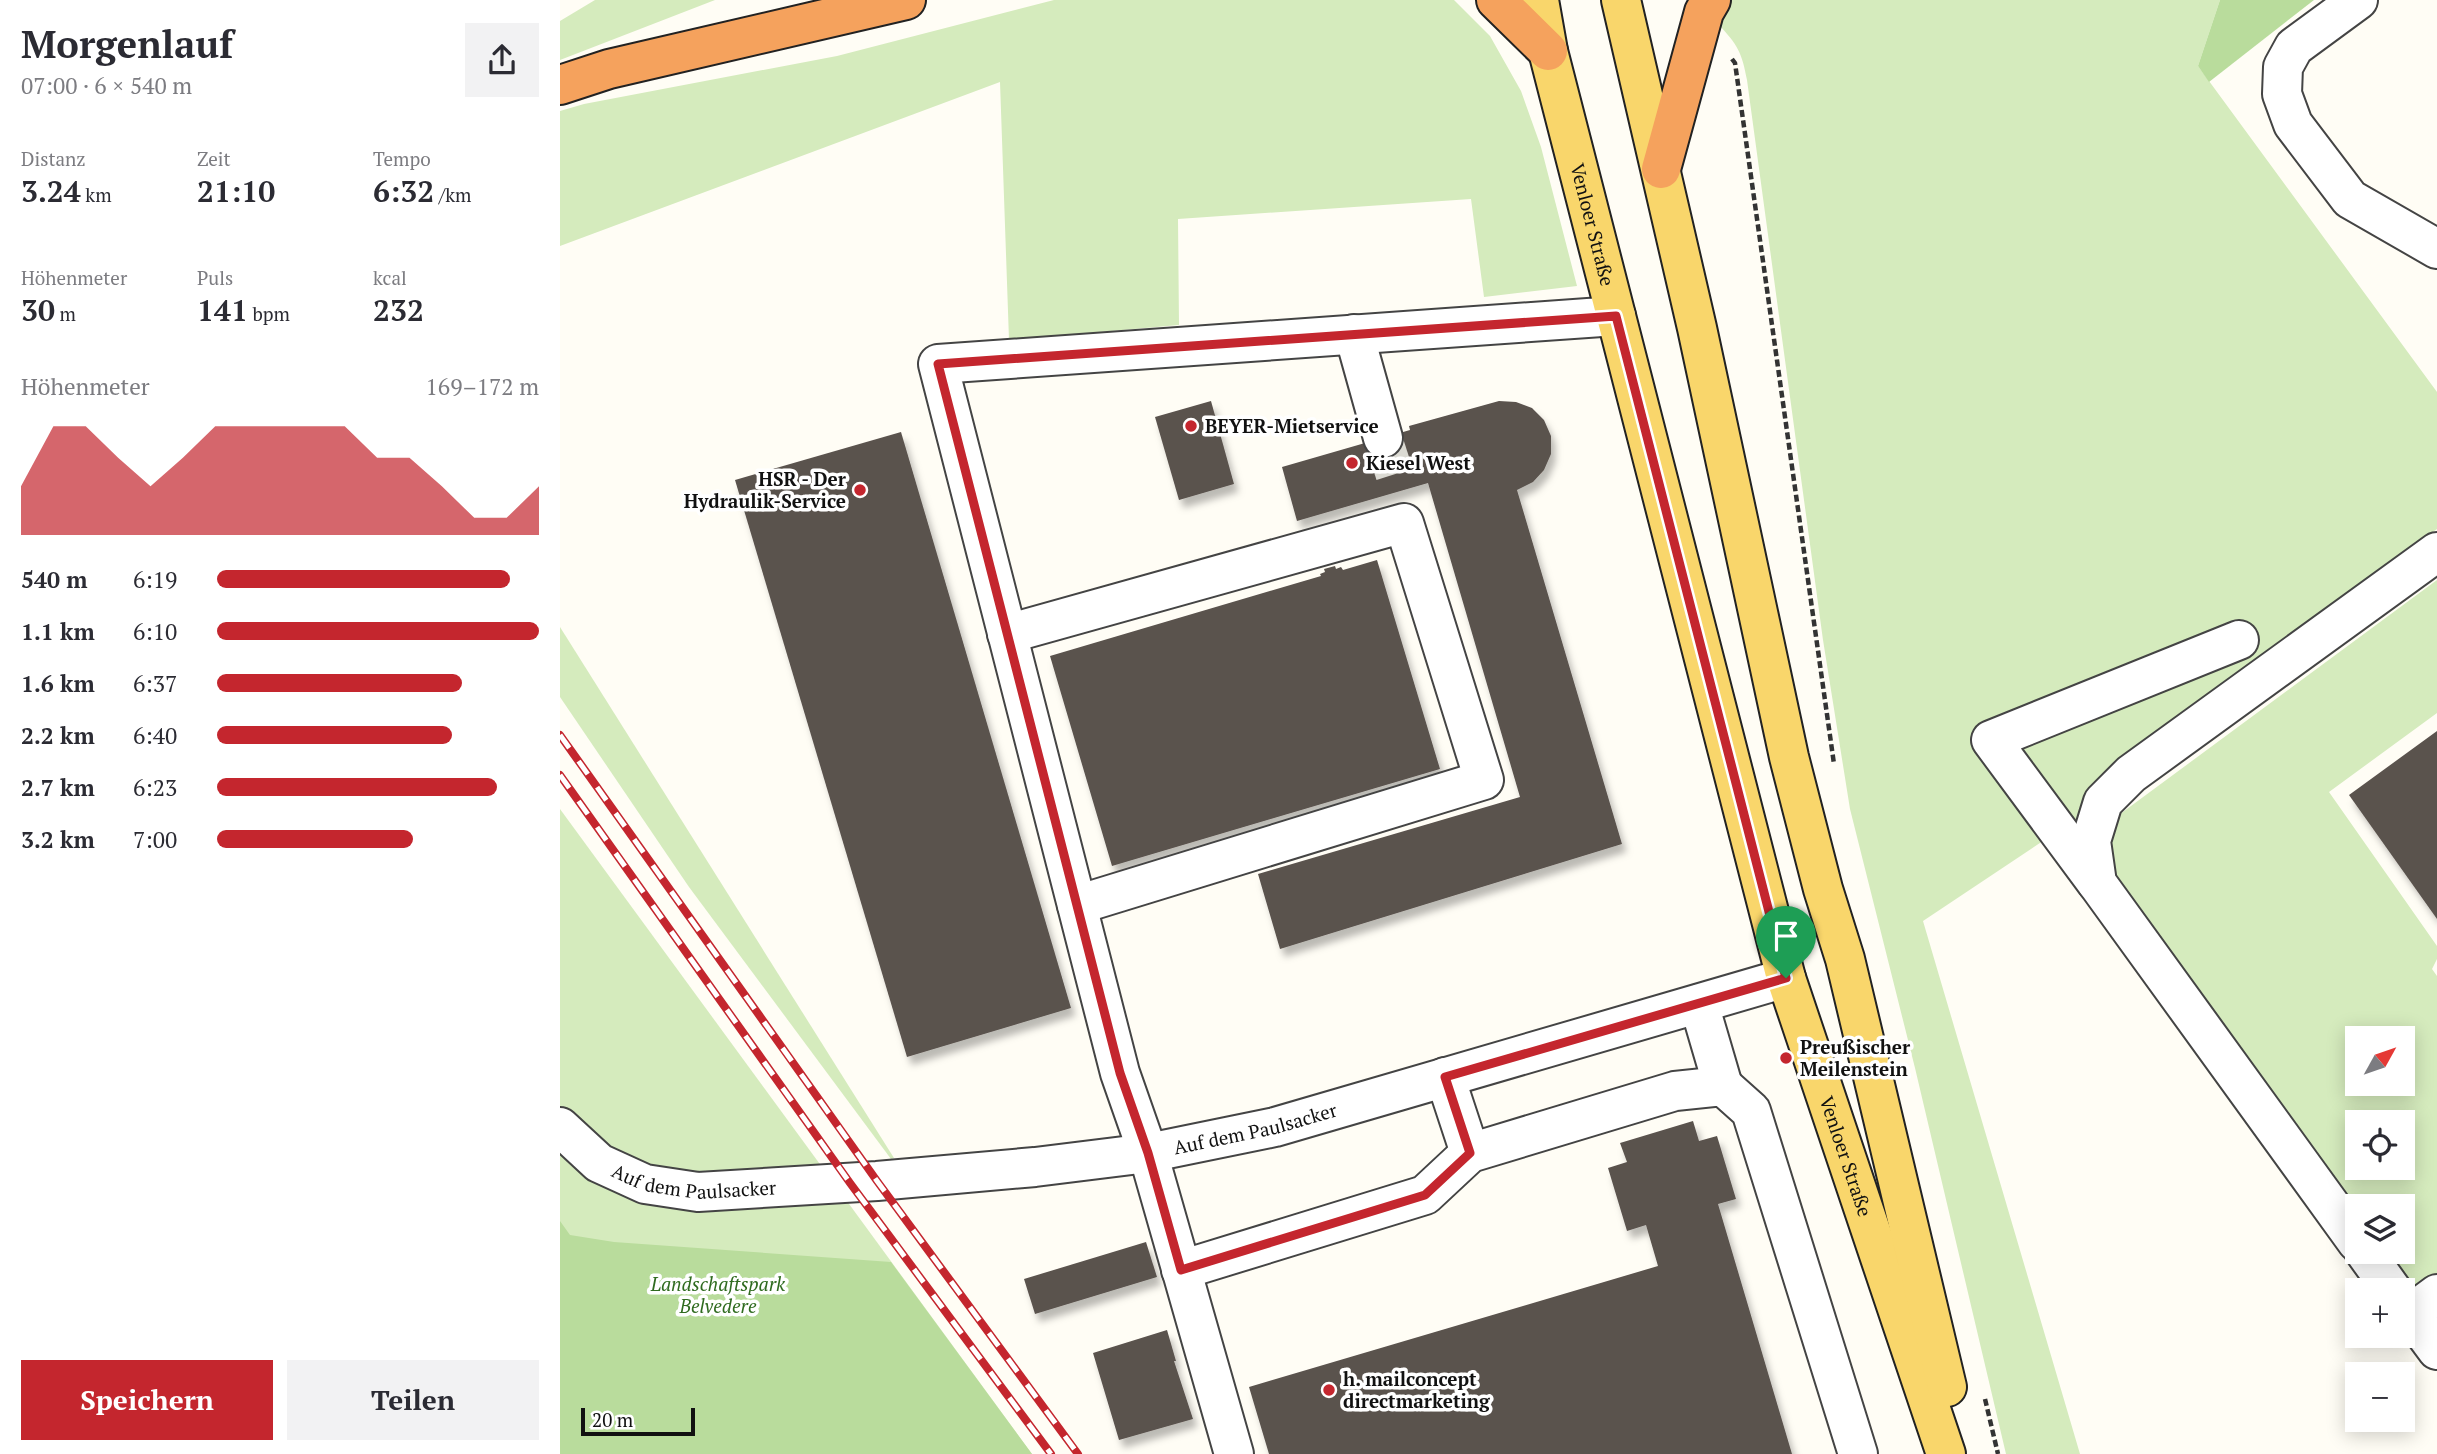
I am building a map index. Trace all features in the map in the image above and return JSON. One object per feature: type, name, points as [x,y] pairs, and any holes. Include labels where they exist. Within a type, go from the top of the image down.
[{"type":"highway","points":[[560,86],[609,69],[906,0]]},
{"type":"highway","points":[[1496,0],[1548,51]]},
{"type":"highway","points":[[1661,169],[1707,6]]},
{"type":"main road","name":"Venloer Straße","points":[[1539,0],[1548,51],[1786,978],[1945,1454]]},
{"type":"main road","name":"Venloer Straße","points":[[1621,0],[1661,169],[1788,757],[1845,960],[1963,1454]]},
{"type":"main road","points":[[1786,978],[1845,960]]},
{"type":"street","points":[[2358,0],[2294,47],[2283,67],[2282,94],[2293,124],[2350,199],[2437,249]]},
{"type":"street","points":[[1234,1454],[1148,1153],[1120,1073],[938,364],[1616,316]]},
{"type":"street","points":[[1354,334],[1383,438]]},
{"type":"street","points":[[1007,634],[1402,507],[1483,780],[1077,905]]},
{"type":"street","points":[[2097,883],[2091,841],[2103,802],[2131,774],[2437,552]]},
{"type":"street","points":[[2239,640],[1991,740],[2345,1225]]},
{"type":"street","name":"Auf dem Paulsacker","points":[[560,1127],[599,1163],[645,1184],[698,1192],[850,1183],[1035,1167],[1148,1153],[1275,1128],[1786,978]]},
{"type":"street","points":[[1699,1004],[1723,1086],[1751,1111],[1858,1454]]},
{"type":"street","points":[[1445,1077],[1470,1153]]},
{"type":"street","points":[[1181,1270],[1425,1195],[1470,1153],[1675,1091],[1723,1086]]},
{"type":"street","points":[[2376,1264],[2390,1278]]},
{"type":"street","points":[[2415,1308],[2437,1350]]},
{"type":"path","points":[[1707,6],[1735,63],[1834,764]]},
{"type":"path","points":[[1982,1388],[1998,1454]]},
{"type":"green space","points":[[595,0],[715,0],[560,60],[560,21]]},
{"type":"green space","points":[[1054,0],[1454,0],[1490,36],[1521,91],[1541,147],[1577,286],[1484,297],[1471,199],[1178,219],[1179,325],[1009,340],[1000,82],[560,246],[560,111],[584,104],[837,56]]},
{"type":"green space","points":[[1729,0],[2220,0],[2198,66],[2437,392],[2437,529],[2125,755],[2096,785],[2079,817],[1923,921],[2080,1454],[2006,1454],[1915,1068],[1850,809],[1823,640],[1747,80],[1738,50],[1718,24]]},
{"type":"green space","points":[[2220,0],[2314,0],[2209,82],[2198,66]]},
{"type":"green space","points":[[2437,580],[2437,713],[2329,792],[2437,946],[2437,959],[2432,969],[2437,976],[2437,1277],[2417,1291],[2415,1278],[2408,1278],[2397,1264],[2415,1264],[2415,1194],[2346,1194],[2114,872],[2108,834],[2112,820]]},
{"type":"green space","points":[[560,627],[894,1158],[891,1159],[689,887],[560,697]]},
{"type":"green space","name":"Landschaftspark Belvedere","points":[[560,809],[1032,1454],[560,1454]]},
{"type":"green space","points":[[560,1221],[570,1235],[614,1242],[891,1262],[1032,1454],[560,1454]]},
{"type":"building","points":[[1211,401],[1234,484],[1179,500],[1155,417]]},
{"type":"building","points":[[1499,401],[1516,402],[1532,408],[1544,420],[1551,436],[1551,454],[1544,470],[1533,482],[1517,490],[1622,844],[1280,949],[1258,874],[1520,797],[1428,483],[1297,521],[1282,467],[1410,430],[1409,426]]},
{"type":"building","points":[[901,432],[1071,1008],[907,1057],[735,480]]},
{"type":"building","points":[[1377,560],[1440,769],[1112,866],[1050,656],[1321,576],[1320,574],[1325,572],[1324,569],[1335,566],[1336,569],[1341,567],[1343,570]]},
{"type":"building","points":[[2437,731],[2437,919],[2349,795]]},
{"type":"building","points":[[1693,1121],[1699,1141],[1717,1136],[1736,1199],[1718,1204],[1792,1454],[1269,1454],[1249,1387],[1658,1266],[1646,1225],[1627,1231],[1608,1168],[1627,1162],[1620,1143]]},
{"type":"building","points":[[1146,1242],[1157,1277],[1035,1314],[1024,1279]]},
{"type":"building","points":[[1167,1330],[1193,1419],[1119,1440],[1093,1353]]},
{"type":"tunnel","points":[[1383,438],[1400,491]]},
{"type":"railway","points":[[560,735],[877,1181],[1078,1454]]},
{"type":"railway","points":[[560,775],[850,1183],[1051,1454]]},
{"type":"place","name":"BEYER-Mietservice","points":[[1191,426]]},
{"type":"place","name":"Kiesel West","points":[[1352,463]]},
{"type":"place","name":"HSR - Der Hydraulik-Service","points":[[860,490]]},
{"type":"place","name":"Preußischer Meilenstein","points":[[1786,1058]]},
{"type":"place","name":"h. mailconcept directmarketing","points":[[1329,1390]]},
{"type":"route","points":[[1616,316],[1786,978],[1445,1077],[1470,1153],[1425,1195],[1181,1270],[1148,1153],[1120,1073],[938,364],[1616,316]]}]
